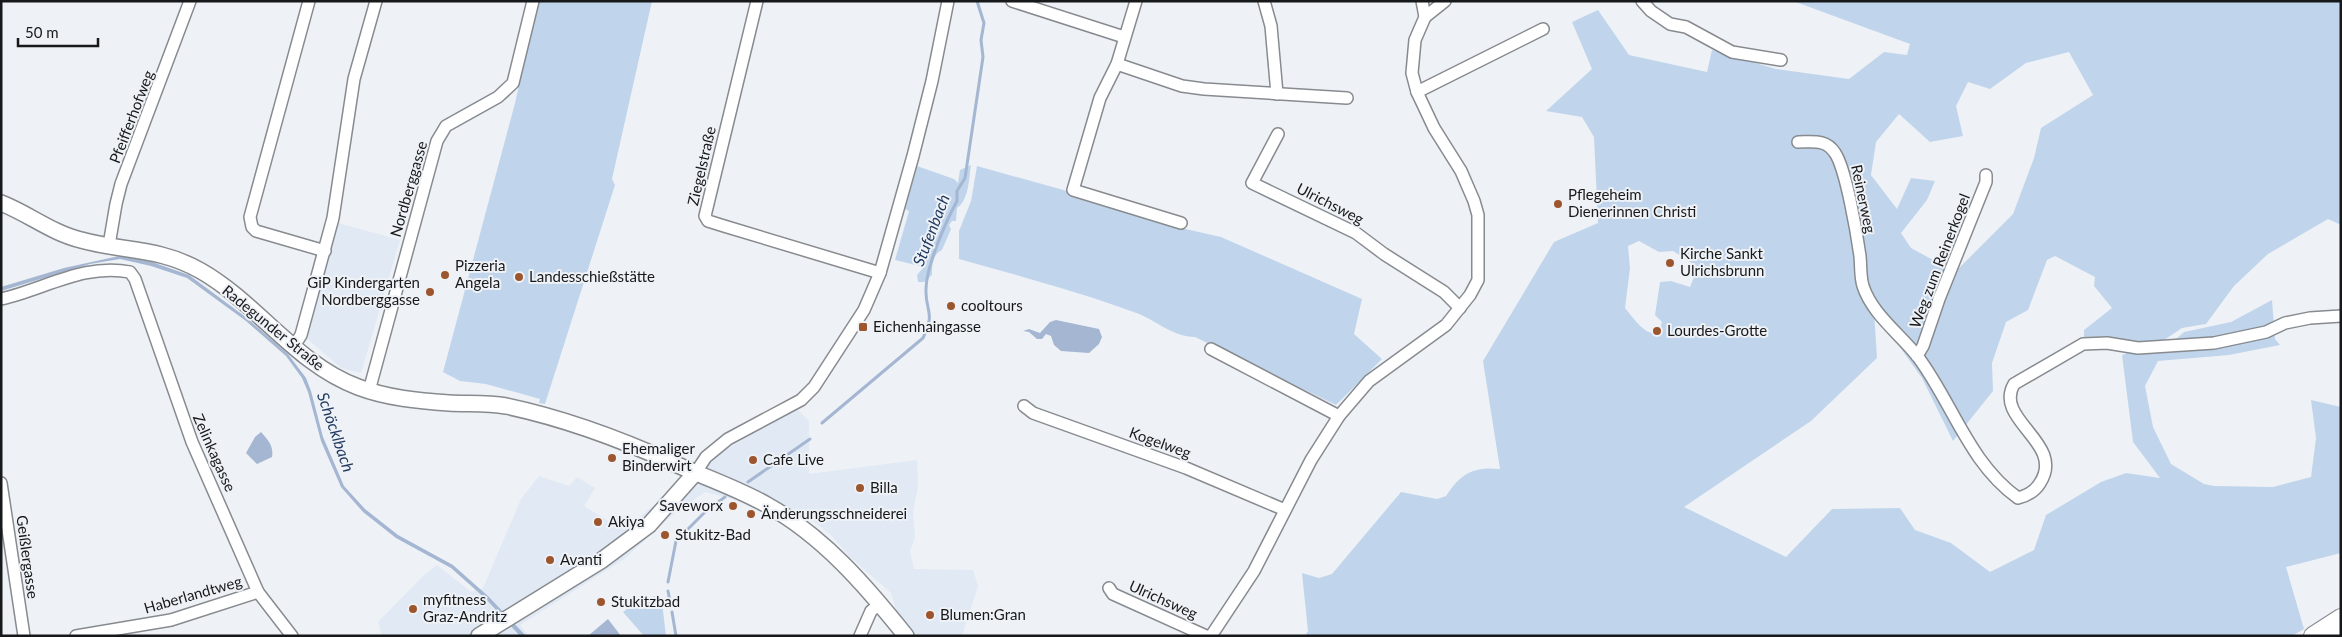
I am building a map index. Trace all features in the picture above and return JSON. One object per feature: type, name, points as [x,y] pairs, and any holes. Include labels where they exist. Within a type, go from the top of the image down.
[{"type":"main road","name":"Radegunder Straße","points":[[1,203],[54,231],[80,240],[160,253],[202,271],[237,295],[294,346],[338,379],[369,391],[409,400],[502,406],[521,410],[594,431],[735,488],[782,514],[834,555],[880,604],[906,636]]},
{"type":"main road","points":[[479,636],[602,560],[649,525],[696,472]]},
{"type":"main road","points":[[2313,636],[2341,618]]},
{"type":"street","name":"Pfeifferhofweg","points":[[110,245],[116,204],[122,184],[190,1]]},
{"type":"street","points":[[309,1],[250,217],[252,227],[256,231],[325,250]]},
{"type":"street","points":[[294,346],[300,335],[325,250],[332,218],[354,79],[376,1]]},
{"type":"street","name":"Nordberggasse","points":[[369,391],[437,141],[446,126],[498,97],[513,83],[533,1]]},
{"type":"street","name":"Ziegelstraße","points":[[756,1],[706,216],[708,221],[880,273]]},
{"type":"street","points":[[696,472],[706,457],[728,439],[801,400],[814,387],[860,317],[880,273],[932,84],[948,1]]},
{"type":"street","points":[[1012,1],[1124,37]]},
{"type":"street","points":[[1136,1],[1117,64],[1100,98],[1073,190],[1181,223]]},
{"type":"street","points":[[1264,1],[1271,26],[1276,94]]},
{"type":"street","points":[[1422,1],[1425,17]]},
{"type":"street","name":"Ulrichsweg","points":[[1210,636],[1254,571],[1311,460],[1339,416],[1370,381],[1446,325],[1460,308],[1478,280],[1477,209],[1461,171],[1434,128],[1417,92],[1412,73],[1415,40],[1425,17],[1445,1]]},
{"type":"street","points":[[1642,1],[1651,11],[1670,24],[1686,27],[1732,52],[1781,60]]},
{"type":"street","points":[[1417,92],[1543,29]]},
{"type":"street","points":[[1117,64],[1182,86],[1347,98]]},
{"type":"street","name":"Ulrichsweg","points":[[1278,134],[1252,183],[1356,233],[1384,254],[1444,292],[1460,308]]},
{"type":"street","name":"Reinerweg","points":[[1798,142],[1824,143],[1830,146],[1840,160],[1866,294]]},
{"type":"street","name":"Weg zum Reinerkogel","points":[[1917,356],[1923,346],[1939,299],[1986,182],[1986,175]]},
{"type":"street","name":"Zelinkagasse","points":[[1,299],[86,272],[109,269],[130,272],[135,279],[192,442],[258,592],[292,636]]},
{"type":"street","name":"Weg zum Reinerkogel","points":[[1866,294],[1932,377],[1967,442],[1980,461],[2018,498],[2024,497],[2038,485],[2044,476],[2046,463],[2044,453],[2017,415],[2010,401],[2009,392],[2014,384],[2073,348],[2092,342],[2138,348],[2214,343],[2266,332],[2285,323],[2310,318],[2341,316]]},
{"type":"street","points":[[1211,349],[1339,416]]},
{"type":"street","name":"Kogelweg","points":[[1024,406],[1033,413],[1186,468],[1285,510]]},
{"type":"street","name":"Geißlergasse","points":[[1,483],[24,636]]},
{"type":"street","name":"Ulrichsweg","points":[[1109,588],[1113,594],[1206,636]]},
{"type":"street","name":"Haberlandtweg","points":[[76,636],[170,620],[258,592]]},
{"type":"street","points":[[860,636],[871,611],[880,604]]},
{"type":"shaded area","name":"Landesschießstätte","points":[[538,1],[652,1],[612,179],[615,185],[545,404],[539,403],[540,399],[486,384],[460,381],[443,372],[515,103]]},
{"type":"shaded area","points":[[1793,1],[2341,1],[2341,225],[2328,219],[2268,254],[2234,286],[2206,324],[2182,328],[2164,340],[2141,348],[2168,346],[2184,332],[2231,322],[2272,300],[2275,339],[2280,345],[2229,355],[2158,361],[2145,386],[2153,427],[2171,464],[2204,484],[2214,486],[2273,487],[2311,477],[2316,438],[2311,400],[2341,407],[2341,553],[2286,567],[2304,629],[2292,636],[1305,636],[1308,631],[1302,573],[1319,578],[1332,574],[1401,492],[1437,499],[1446,496],[1451,488],[1468,473],[1482,469],[1500,469],[1483,361],[1554,242],[1598,223],[1594,137],[1582,117],[1546,111],[1592,69],[1572,22],[1598,10],[1629,55],[1707,72],[1712,50],[1776,69],[1849,79],[1884,52],[1907,55],[1910,44]],"holes":[[[2069,52],[2093,95],[2041,128],[2034,158],[2013,214],[1955,272],[1911,248],[1901,233],[1927,200],[1935,181],[1911,178],[1897,209],[1871,175],[1876,142],[1899,114],[1930,142],[1963,136],[1956,106],[1968,82],[1990,89],[2026,63]],[[1639,241],[1659,252],[1673,251],[1698,267],[1690,287],[1671,281],[1660,282],[1655,315],[1662,322],[1659,333],[1649,332],[1644,329],[1625,308],[1630,268],[1628,246]],[[2055,256],[2095,277],[2094,286],[2112,308],[2084,330],[2084,341],[2137,349],[2122,355],[2133,442],[2160,478],[2126,473],[2101,482],[2046,515],[2034,550],[1990,572],[1951,543],[1915,530],[1900,508],[1832,509],[1786,557],[1684,507],[1811,421],[1877,358],[1874,311],[1922,378],[1953,441],[1993,391],[1992,363],[2006,322],[2028,310],[2047,260]]]},
{"type":"shaded area","points":[[971,165],[964,200],[957,208],[956,221],[952,221],[949,225],[951,229],[942,250],[934,257],[932,275],[924,282],[918,282],[917,275],[924,267],[895,260],[909,211],[905,209],[917,166],[954,179],[958,183],[960,170]]},
{"type":"shaded area","points":[[977,166],[1067,191],[1177,227],[1221,237],[1362,299],[1354,334],[1382,359],[1336,405],[1195,337],[1180,335],[1139,314],[1072,291],[959,259],[959,231],[971,201]]},
{"type":"shaded area","points":[[335,222],[400,240],[361,373],[341,368],[303,335]]},
{"type":"shaded area","name":"Schöcklbach","points":[[119,256],[152,262],[189,275],[247,318],[288,354],[306,378],[323,437],[344,486],[365,509],[398,535],[453,565],[489,597],[526,636],[520,636],[486,599],[451,568],[396,538],[363,512],[341,487],[321,441],[308,392],[302,378],[286,356],[246,321],[187,278],[151,266],[120,259],[90,264],[1,291],[1,287],[64,268]]},
{"type":"shaded area","points":[[1056,320],[1099,329],[1102,337],[1099,344],[1089,353],[1061,351],[1054,345],[1051,336],[1046,334],[1042,339],[1037,339],[1029,332],[1023,331],[1029,329],[1040,333],[1050,322]]},
{"type":"shaded area","points":[[796,408],[809,421],[809,474],[917,460],[918,487],[913,511],[915,538],[910,551],[914,569],[973,570],[978,586],[962,636],[916,636],[896,610],[891,593],[850,557],[830,534],[809,518],[705,492],[676,512],[623,560],[520,625],[529,636],[382,636],[378,622],[423,576],[437,565],[471,592],[483,588],[521,499],[539,476],[569,486],[577,477],[595,488],[584,506],[613,524],[627,527],[717,455]]},
{"type":"shaded area","points":[[261,432],[271,446],[272,457],[257,464],[246,453],[255,437]]},
{"type":"shaded area","points":[[654,596],[662,602],[666,636],[644,636],[623,612],[638,600],[643,604]]},
{"type":"shaded area","points":[[608,619],[621,636],[588,636]]},
{"type":"waterway","name":"Stufenbach","points":[[822,423],[923,338],[927,329],[929,317],[926,289],[929,269],[942,232],[957,201],[957,191],[965,178],[983,57],[981,40],[984,23],[977,1]]},
{"type":"waterway","name":"Stufenbach","points":[[748,482],[810,439]]},
{"type":"waterway","name":"Stufenbach","points":[[668,582],[676,541],[706,511],[725,497]]},
{"type":"waterway","name":"Stufenbach","points":[[668,591],[671,606]]},
{"type":"waterway","name":"Stufenbach","points":[[672,612],[676,636]]},
{"type":"place","name":"Pflegeheim Dienerinnen Christi","points":[[1558,204]]},
{"type":"place","name":"Kirche Sankt Ulrichsbrunn","points":[[1670,263]]},
{"type":"place","name":"Pizzeria Angela","points":[[445,275]]},
{"type":"place","name":"Landesschießstätte","points":[[519,277]]},
{"type":"place","name":"GiP Kindergarten Nordberggasse","points":[[430,292]]},
{"type":"place","name":"cooltours","points":[[951,306]]},
{"type":"place","name":"Eichenhaingasse","points":[[863,327]]},
{"type":"place","name":"Lourdes-Grotte","points":[[1657,331]]},
{"type":"place","name":"Ehemaliger Binderwirt","points":[[612,458]]},
{"type":"place","name":"Cafe Live","points":[[753,460]]},
{"type":"place","name":"Billa","points":[[860,488]]},
{"type":"place","name":"Saveworx","points":[[733,506]]},
{"type":"place","name":"Änderungsschneiderei","points":[[751,514]]},
{"type":"place","name":"Akiya","points":[[598,522]]},
{"type":"place","name":"Stukitz-Bad","points":[[665,535]]},
{"type":"place","name":"Avanti","points":[[550,560]]},
{"type":"place","name":"Stukitzbad","points":[[601,602]]},
{"type":"place","name":"myfitness Graz-Andritz","points":[[413,609]]},
{"type":"place","name":"Blumen:Gran","points":[[930,615]]}]
